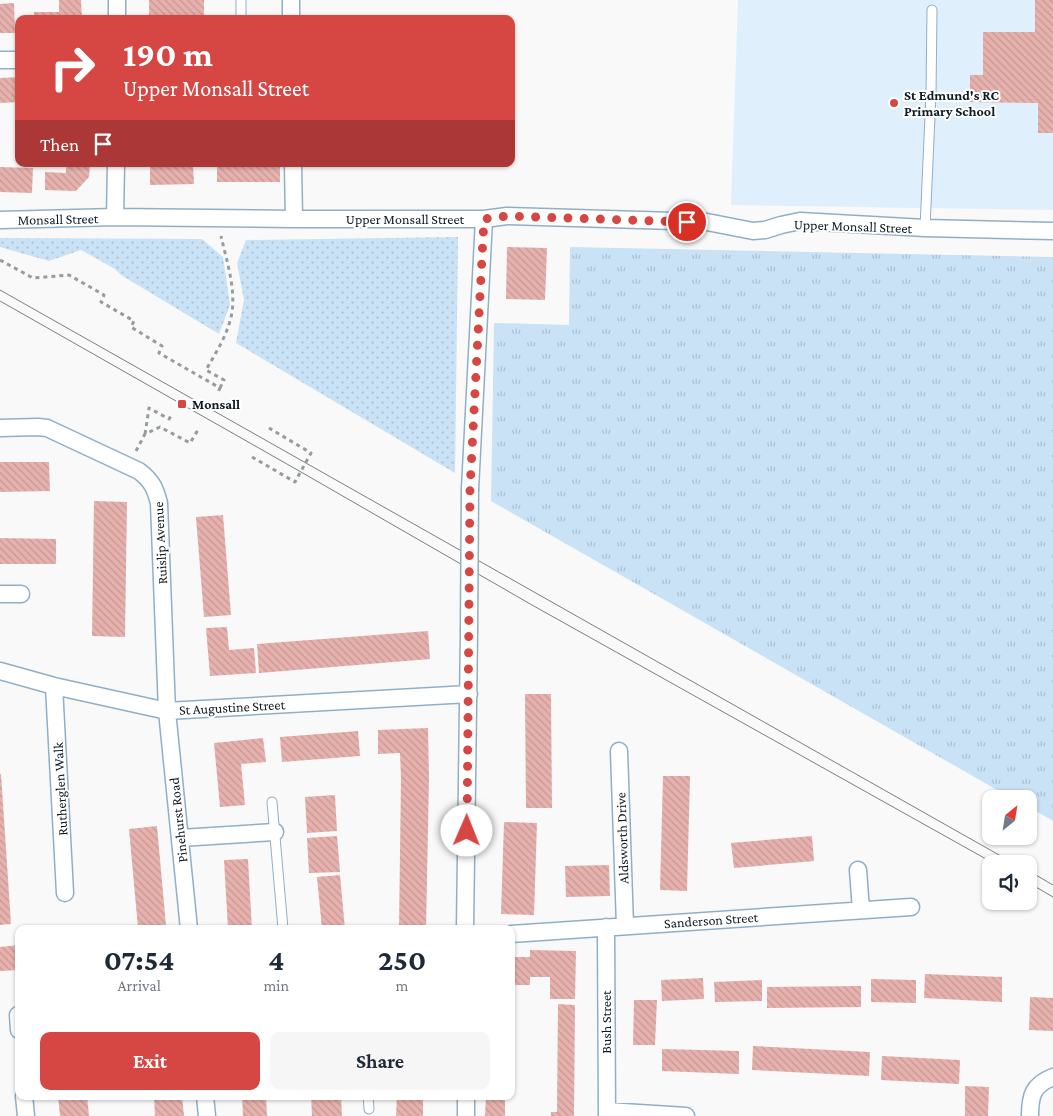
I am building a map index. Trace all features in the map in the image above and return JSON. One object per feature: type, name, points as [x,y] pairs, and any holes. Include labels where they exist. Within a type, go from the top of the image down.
[{"type":"street","points":[[117,0],[117,15]]},
{"type":"street","points":[[291,0],[291,15]]},
{"type":"street","points":[[0,60],[15,60]]},
{"type":"street","points":[[115,217],[116,167]]},
{"type":"street","points":[[293,167],[294,219]]},
{"type":"street","name":"Upper Monsall Street","points":[[115,217],[484,219],[507,216],[707,222],[753,231],[765,230],[800,221],[925,228],[1053,230]]},
{"type":"street","name":"Monsall Street","points":[[0,220],[115,217]]},
{"type":"street","points":[[465,925],[470,489],[484,219]]},
{"type":"street","name":"Ruislip Avenue","points":[[0,428],[47,428],[139,471],[153,485],[159,503],[167,711]]},
{"type":"street","points":[[0,594],[21,594]]},
{"type":"street","name":"St Augustine Street","points":[[0,671],[54,686],[167,711],[468,694]]},
{"type":"street","name":"Rutherglen Walk","points":[[54,686],[65,893]]},
{"type":"street","name":"Pinehurst Road","points":[[167,711],[189,925]]},
{"type":"street","name":"Aldsworth Drive","points":[[619,751],[625,926]]},
{"type":"street","points":[[180,838],[275,832]]},
{"type":"street","points":[[858,870],[861,910]]},
{"type":"street","name":"Sanderson Street","points":[[515,934],[911,907]]},
{"type":"street","name":"Bush Street","points":[[606,927],[607,1113]]},
{"type":"street","points":[[1030,1116],[1031,1099],[1035,1090],[1043,1081],[1053,1077]]},
{"type":"street","points":[[24,1100],[26,1116]]},
{"type":"street","points":[[205,1100],[207,1116]]},
{"type":"street","points":[[466,1100],[466,1116]]},
{"type":"street","points":[[607,1113],[686,1116]]},
{"type":"lane","points":[[241,0],[241,15]]},
{"type":"lane","points":[[925,228],[932,58],[932,10]]},
{"type":"lane","points":[[272,802],[283,925]]},
{"type":"lane","points":[[368,1100],[369,1109]]},
{"type":"path","points":[[217,394],[224,380],[206,370],[227,331],[233,307],[232,288],[218,218]]},
{"type":"path","points":[[0,260],[33,278],[69,275],[104,295],[101,302],[134,321],[131,327],[162,346],[159,353],[220,388]]},
{"type":"path","points":[[128,466],[145,434],[150,408],[170,419],[172,415]]},
{"type":"path","points":[[145,434],[160,427],[190,443],[198,430]]},
{"type":"path","points":[[252,457],[295,482],[301,472],[311,453],[269,428]]},
{"type":"shaded area","name":"St Edmund's RC Primary School","points":[[738,0],[1053,0],[1053,210],[731,205]]},
{"type":"green space","points":[[458,237],[455,473],[236,343],[244,300],[237,263],[246,240]]},
{"type":"green space","points":[[0,238],[202,239],[223,257],[230,305],[219,334],[81,250],[49,261],[0,247]]},
{"type":"green space","points":[[570,247],[1053,257],[1053,821],[1038,812],[1038,790],[997,790],[491,501],[494,323],[569,325]]},
{"type":"building","points":[[59,0],[81,0],[82,15],[34,15],[34,12],[59,12]]},
{"type":"building","points":[[149,0],[204,0],[204,15],[149,15]]},
{"type":"building","points":[[1035,0],[1053,0],[1053,133],[1038,133],[1038,103],[970,102],[970,75],[983,75],[983,32],[1035,32]]},
{"type":"building","points":[[14,3],[15,33],[0,33],[0,4]]},
{"type":"building","points":[[15,77],[15,102],[0,103],[0,78]]},
{"type":"building","points":[[0,167],[33,168],[32,193],[0,192]]},
{"type":"building","points":[[66,167],[90,167],[89,177],[76,191],[45,190],[45,172],[66,173]]},
{"type":"building","points":[[150,167],[193,167],[194,184],[150,185]]},
{"type":"building","points":[[217,167],[280,167],[280,182],[217,182]]},
{"type":"building","points":[[507,247],[547,248],[545,300],[506,299]]},
{"type":"building","points":[[0,462],[49,462],[50,491],[0,492]]},
{"type":"building","points":[[94,501],[127,502],[125,637],[92,636]]},
{"type":"building","points":[[223,515],[231,615],[204,617],[196,517]]},
{"type":"building","points":[[0,538],[56,539],[56,564],[0,564]]},
{"type":"building","points":[[227,627],[229,650],[254,648],[256,673],[210,676],[206,628]]},
{"type":"building","points":[[428,631],[430,659],[259,673],[257,644]]},
{"type":"building","points":[[525,694],[551,694],[552,808],[526,808]]},
{"type":"building","points":[[428,728],[426,925],[399,925],[400,753],[378,754],[378,730]]},
{"type":"building","points":[[358,731],[360,756],[282,762],[280,737]]},
{"type":"building","points":[[263,738],[266,762],[241,764],[245,805],[220,807],[214,743]]},
{"type":"building","points":[[0,774],[11,924],[0,925]]},
{"type":"building","points":[[663,776],[690,776],[687,891],[660,890]]},
{"type":"building","points":[[335,795],[337,831],[307,833],[305,797]]},
{"type":"building","points":[[504,822],[537,823],[534,915],[501,914]]},
{"type":"building","points":[[157,826],[166,925],[138,925],[129,829]]},
{"type":"building","points":[[337,836],[340,872],[309,873],[307,838]]},
{"type":"building","points":[[812,836],[814,861],[734,868],[731,843]]},
{"type":"building","points":[[248,859],[252,925],[228,925],[224,860]]},
{"type":"building","points":[[609,865],[610,896],[566,897],[565,866]]},
{"type":"building","points":[[340,875],[345,925],[322,925],[317,877]]},
{"type":"building","points":[[15,945],[15,970],[0,971],[0,947]]},
{"type":"building","points":[[530,950],[576,951],[575,999],[550,999],[550,977],[530,977],[530,985],[515,985],[515,957],[530,957]]},
{"type":"building","points":[[925,974],[1002,977],[1002,1002],[924,998]]},
{"type":"building","points":[[703,978],[704,999],[662,1001],[661,980]]},
{"type":"building","points":[[871,979],[916,980],[916,1003],[871,1002]]},
{"type":"building","points":[[762,980],[762,1001],[715,1002],[714,982]]},
{"type":"building","points":[[861,986],[861,1007],[767,1008],[767,987]]},
{"type":"building","points":[[1030,997],[1053,998],[1053,1031],[1029,1030]]},
{"type":"building","points":[[634,1000],[657,1000],[655,1045],[633,1045]]},
{"type":"building","points":[[558,1004],[575,1005],[574,1116],[551,1116],[551,1112],[557,1112]]},
{"type":"building","points":[[753,1046],[870,1052],[869,1076],[752,1070]]},
{"type":"building","points":[[662,1049],[739,1051],[739,1074],[662,1071]]},
{"type":"building","points":[[882,1056],[960,1060],[959,1084],[881,1080]]},
{"type":"building","points":[[965,1086],[989,1087],[988,1116],[965,1116]]},
{"type":"building","points":[[58,1100],[87,1100],[89,1116],[60,1116]]},
{"type":"building","points":[[154,1100],[182,1100],[184,1116],[155,1116]]},
{"type":"building","points":[[242,1100],[266,1100],[267,1116],[243,1116]]},
{"type":"building","points":[[311,1100],[341,1100],[342,1116],[312,1116]]},
{"type":"building","points":[[397,1100],[423,1100],[423,1116],[396,1116]]},
{"type":"building","points":[[486,1100],[505,1100],[505,1116],[485,1116]]},
{"type":"tram line","points":[[0,290],[999,855]]},
{"type":"tram line","points":[[0,301],[532,605],[982,857]]},
{"type":"tram line","points":[[1037,876],[1053,885]]},
{"type":"tram line","points":[[1037,888],[1053,897]]},
{"type":"place","name":"St Edmund's RC Primary School","points":[[894,103]]},
{"type":"place","name":"Monsall","points":[[182,404]]},
{"type":"route","points":[[467,831],[470,489],[484,219],[507,216],[687,222]]}]
